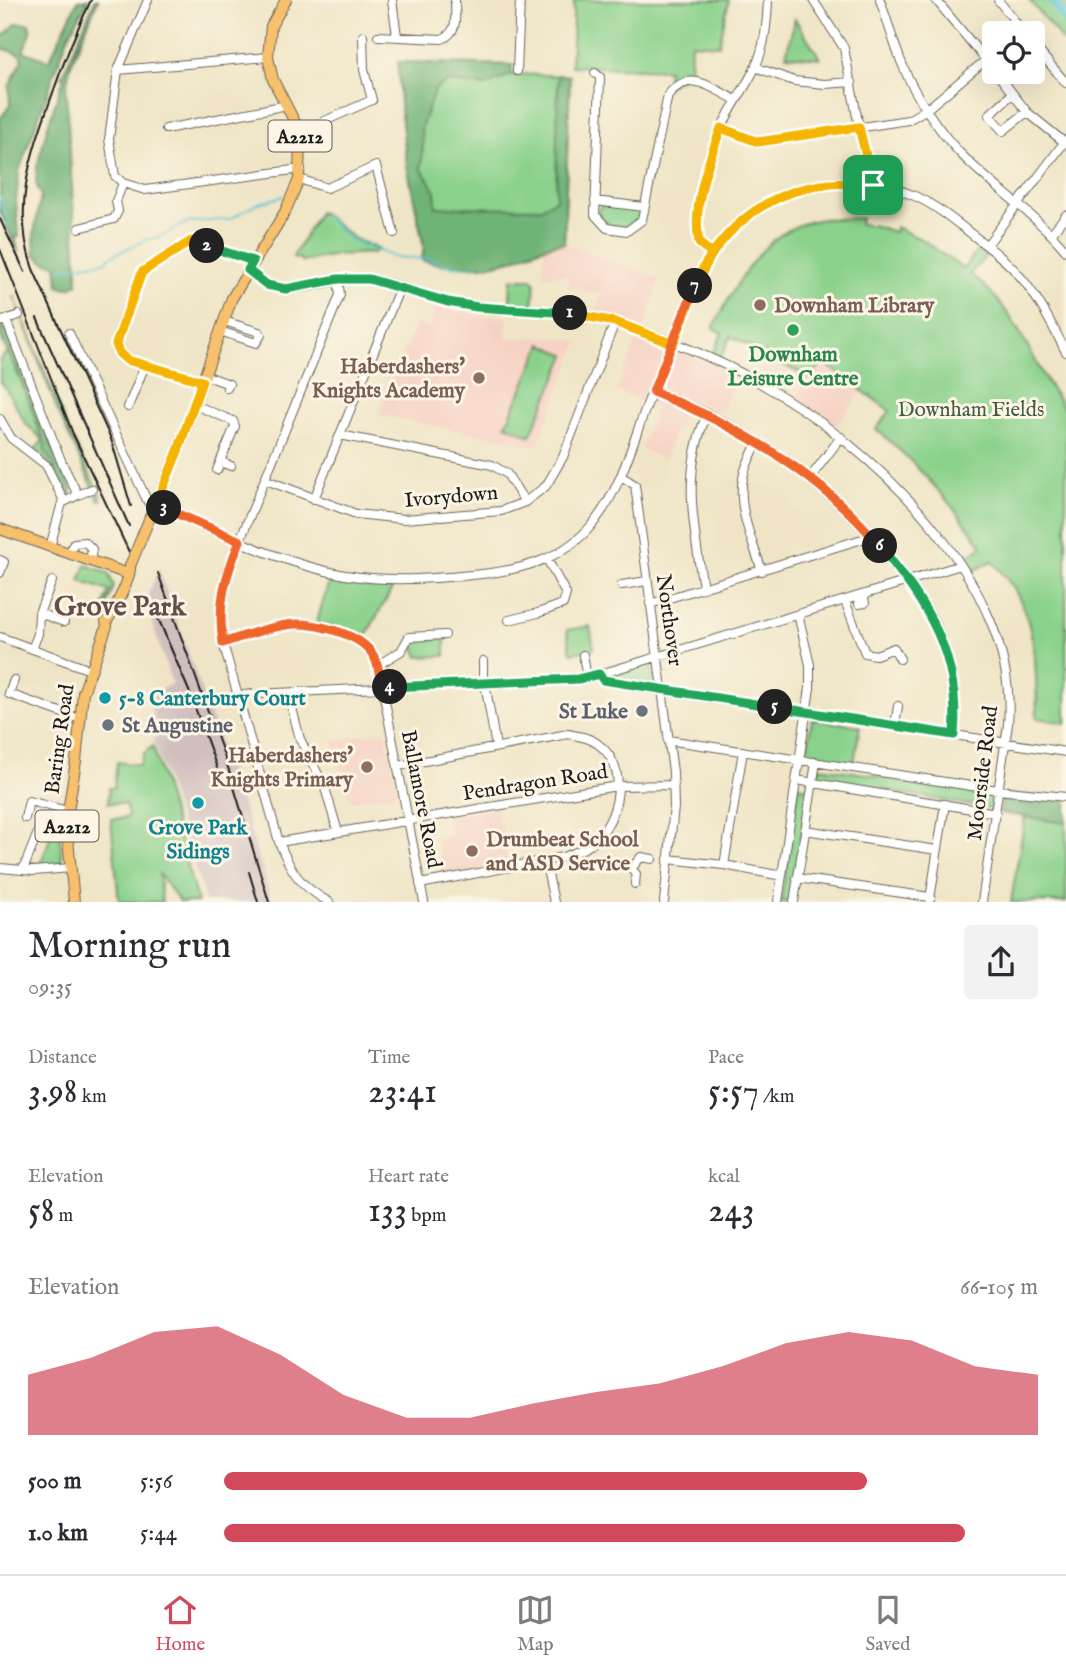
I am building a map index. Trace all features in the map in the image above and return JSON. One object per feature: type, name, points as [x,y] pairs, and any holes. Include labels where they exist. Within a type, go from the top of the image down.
[{"type":"main road","name":"A2212","points":[[250,266],[285,212],[300,174],[300,132],[273,80],[268,57],[271,26],[286,0]]},
{"type":"main road","name":"Baring Road","points":[[74,902],[67,830],[83,692],[119,596],[117,594],[195,405],[235,291],[250,266]]},
{"type":"main road","points":[[0,529],[127,573]]},
{"type":"street","points":[[148,0],[118,70],[109,139],[114,176],[123,183],[145,190],[300,174],[327,188],[376,166],[394,233]]},
{"type":"street","points":[[392,0],[397,36]]},
{"type":"street","points":[[378,36],[448,37],[455,29],[455,0]]},
{"type":"street","points":[[517,71],[520,0]]},
{"type":"street","points":[[712,254],[699,243],[699,216],[709,164],[721,128],[755,67],[762,46],[768,0]]},
{"type":"street","points":[[813,0],[844,48],[873,185]]},
{"type":"street","points":[[880,0],[904,69],[927,109],[957,150],[994,186],[1051,234],[1066,251]]},
{"type":"street","points":[[936,0],[982,54]]},
{"type":"street","points":[[998,0],[1013,21]]},
{"type":"street","points":[[300,132],[372,100],[364,70],[363,36]]},
{"type":"street","points":[[118,70],[268,57]]},
{"type":"street","points":[[1045,58],[1066,83]]},
{"type":"street","points":[[721,128],[758,142],[908,120],[927,109],[982,62]]},
{"type":"street","points":[[755,67],[794,82],[852,82]]},
{"type":"street","points":[[595,74],[600,77],[595,215],[607,228],[627,231],[642,220],[668,94],[677,83],[694,80],[736,100]]},
{"type":"street","points":[[987,246],[1065,141],[1027,112],[1005,84]]},
{"type":"street","points":[[1012,94],[989,115],[1003,131],[1027,112]]},
{"type":"street","points":[[166,129],[287,105]]},
{"type":"street","points":[[79,228],[114,219],[118,211],[116,201],[123,183]]},
{"type":"street","points":[[69,333],[148,502],[277,556],[346,575],[403,580],[500,573],[530,567],[547,559],[587,530],[621,476],[698,277],[712,254],[740,222],[762,205],[782,195],[834,183],[873,185],[900,191],[928,203],[987,246],[1018,274],[1039,300],[1066,352]]},
{"type":"street","points":[[595,201],[644,207]]},
{"type":"street","points":[[1051,234],[1066,215]]},
{"type":"street","name":"Moorside Road","points":[[145,365],[123,357],[116,344],[142,272],[191,241],[250,266],[267,285],[286,289],[338,279],[369,279],[448,302],[477,307],[575,313],[615,322],[673,344],[757,382],[806,412],[873,464],[906,498],[961,565],[986,608],[1004,660],[1010,703],[1000,791],[982,902]]},
{"type":"street","points":[[325,901],[307,888],[291,871],[279,842],[223,643],[219,617],[227,572],[340,295],[338,279]]},
{"type":"street","points":[[314,499],[400,287]]},
{"type":"street","points":[[19,315],[3,321],[78,495]]},
{"type":"street","name":"Ivorydown","points":[[265,480],[356,514],[404,519],[501,511],[525,502],[546,486],[563,457],[615,322]]},
{"type":"street","points":[[128,407],[145,365],[229,384]]},
{"type":"street","points":[[653,392],[707,414],[758,442],[810,478],[872,536],[908,581],[936,625],[954,690],[954,735]]},
{"type":"street","points":[[195,405],[235,420],[219,466],[231,466]]},
{"type":"street","points":[[703,588],[691,501],[691,479],[695,446],[707,414]]},
{"type":"street","points":[[0,419],[11,438],[46,465],[64,502],[50,547]]},
{"type":"street","points":[[340,435],[500,468],[525,502]]},
{"type":"street","points":[[810,478],[841,437]]},
{"type":"street","points":[[758,442],[746,466],[742,481],[742,499],[762,571]]},
{"type":"street","name":"Northover","points":[[621,476],[635,485],[674,785],[661,859],[664,902]]},
{"type":"street","points":[[64,502],[92,489]]},
{"type":"street","points":[[650,604],[872,536]]},
{"type":"street","points":[[69,554],[74,543],[85,542],[92,549],[90,561]]},
{"type":"street","points":[[509,620],[563,604],[566,594],[547,559]]},
{"type":"street","points":[[0,560],[4,562],[0,573]]},
{"type":"street","points":[[862,601],[908,581],[961,565]]},
{"type":"street","points":[[32,649],[38,634],[39,613],[52,581]]},
{"type":"street","points":[[622,585],[647,581]]},
{"type":"street","points":[[238,695],[587,678],[845,601],[876,600]]},
{"type":"street","points":[[845,601],[865,653],[876,655],[892,644],[900,659]]},
{"type":"street","points":[[39,613],[64,622]]},
{"type":"street","points":[[778,902],[810,688],[810,664],[798,614]]},
{"type":"street","points":[[223,643],[286,625],[302,624],[355,639],[371,652],[378,665],[401,651],[409,637],[445,635]]},
{"type":"street","points":[[0,637],[90,670]]},
{"type":"street","points":[[583,655],[587,678]]},
{"type":"street","points":[[483,661],[484,683],[496,747]]},
{"type":"street","name":"Ballamore Road","points":[[378,665],[424,902]]},
{"type":"street","points":[[599,674],[603,680],[661,690],[1066,752]]},
{"type":"street","points":[[14,680],[9,694],[46,702],[80,719]]},
{"type":"street","points":[[288,692],[300,739],[325,788],[338,831]]},
{"type":"street","points":[[895,726],[898,706]]},
{"type":"street","points":[[398,766],[568,734],[587,737],[598,743],[607,752],[615,767],[617,786],[613,814],[608,826],[595,842],[584,849],[545,860],[420,884]]},
{"type":"street","points":[[668,740],[1000,791],[1066,797]]},
{"type":"street","points":[[724,865],[743,751]]},
{"type":"street","points":[[794,902],[816,762]]},
{"type":"street","points":[[796,780],[996,813]]},
{"type":"street","name":"Pendragon Road","points":[[279,842],[617,786],[674,785]]},
{"type":"street","points":[[24,818],[29,801],[68,811]]},
{"type":"street","points":[[797,878],[930,899],[945,804]]},
{"type":"street","points":[[805,830],[937,850]]},
{"type":"street","points":[[23,870],[39,831]]},
{"type":"street","points":[[635,884],[636,874],[631,869],[641,857],[724,865],[782,876]]},
{"type":"street","points":[[545,860],[554,902]]},
{"type":"street","points":[[0,867],[23,870],[71,869]]},
{"type":"shaded area","points":[[564,243],[660,279],[644,327],[596,312],[601,294],[568,288],[569,276],[543,275],[544,248]]},
{"type":"shaded area","name":"Haberdashers' Knights Academy","points":[[435,307],[488,317],[507,317],[507,338],[543,337],[579,341],[537,446],[378,415],[416,324],[429,328]]},
{"type":"shaded area","points":[[639,334],[737,375],[721,413],[689,400],[664,459],[640,448],[657,407],[616,391]]},
{"type":"shaded area","points":[[832,351],[863,391],[835,426],[795,398]]},
{"type":"shaded area","points":[[159,570],[246,816],[272,902],[206,902],[153,739],[159,734],[149,702],[160,689],[172,684],[145,601]]},
{"type":"shaded area","name":"Haberdashers' Knights Primary","points":[[386,731],[398,793],[351,802],[333,741]]},
{"type":"shaded area","name":"Drumbeat School and ASD Service","points":[[497,807],[508,864],[444,876],[436,838],[451,835],[448,817]]},
{"type":"green space","points":[[78,0],[88,0],[67,39],[19,171],[16,201],[19,237],[15,238],[19,254],[0,211],[0,119],[10,105],[9,87],[22,60],[21,55],[0,47],[0,35],[4,35],[17,23],[29,24],[31,33],[23,51],[49,61]]},
{"type":"green space","points":[[95,0],[98,0],[70,67],[66,89],[78,284],[70,288],[59,287],[56,265],[43,261],[35,254],[34,233],[41,196],[36,183],[37,167],[64,78],[62,77]]},
{"type":"green space","points":[[574,0],[729,0],[719,45],[691,43],[690,75],[674,81],[665,90],[668,70],[571,66]]},
{"type":"green space","points":[[1029,0],[1066,0],[1066,45]]},
{"type":"green space","points":[[795,19],[820,58],[786,55]]},
{"type":"green space","points":[[398,62],[512,65],[512,74],[570,76],[564,243],[488,265],[456,266],[422,260],[424,247],[407,165]]},
{"type":"green space","points":[[398,62],[512,65],[512,74],[486,86],[447,82],[435,89],[421,128],[421,168],[435,190],[436,207],[541,208],[556,199],[558,75],[570,76],[564,243],[488,265],[456,266],[422,260],[424,247],[407,165]]},
{"type":"green space","points":[[601,205],[640,209],[640,218],[626,229],[610,226],[597,213]]},
{"type":"green space","points":[[319,212],[353,238],[378,249],[373,253],[336,255],[301,262],[300,258],[294,259]]},
{"type":"green space","name":"Downham Fields","points":[[861,218],[860,224],[894,232],[896,227],[923,240],[963,269],[978,250],[986,256],[970,274],[1005,309],[1066,411],[1066,723],[1037,718],[1033,641],[1018,596],[992,561],[971,572],[963,560],[982,546],[933,484],[876,429],[890,411],[823,362],[810,379],[731,336],[721,357],[713,354],[722,333],[713,328],[743,275],[768,245],[802,224],[823,219]]},
{"type":"green space","points":[[513,279],[532,279],[535,282],[533,305],[510,304]]},
{"type":"green space","points":[[14,296],[67,427],[102,499],[99,501],[58,412]]},
{"type":"green space","points":[[0,326],[6,329],[61,469],[72,489],[72,494],[68,496],[44,450],[45,445],[16,365],[4,345]]},
{"type":"green space","points":[[542,344],[566,355],[530,436],[506,425]]},
{"type":"green space","points":[[8,352],[36,416],[36,423],[54,464],[55,474],[35,450],[43,440],[26,424],[0,383],[0,359]]},
{"type":"green space","points":[[86,565],[108,573],[114,586],[107,605],[104,606],[109,591],[80,581]]},
{"type":"green space","points":[[329,582],[392,589],[364,639],[351,632],[316,624]]},
{"type":"green space","points":[[590,626],[594,649],[571,653],[567,630]]},
{"type":"green space","points":[[445,638],[445,656],[419,657],[412,640]]},
{"type":"green space","points":[[648,663],[651,665],[654,685],[613,677]]},
{"type":"green space","points":[[812,719],[860,726],[854,763],[806,755]]},
{"type":"green space","points":[[153,746],[198,902],[180,902],[159,874],[162,902],[119,902],[111,819],[128,816],[125,804],[108,803],[109,788],[114,788],[117,762],[140,765],[144,753]]},
{"type":"green space","points":[[819,767],[993,793],[991,809],[818,778]]},
{"type":"green space","points":[[798,786],[809,788],[791,902],[781,902]]},
{"type":"green space","points":[[1004,794],[1066,799],[1066,823],[1000,813]]},
{"type":"green space","points":[[1025,817],[1066,823],[1066,902],[1011,902]]},
{"type":"green space","points":[[47,828],[60,832],[62,863],[29,867],[31,862],[40,865],[52,833],[46,830]]},
{"type":"waterway","points":[[1052,0],[1066,19]]},
{"type":"waterway","points":[[61,269],[107,261],[109,257],[146,240],[162,236],[185,223],[230,219],[256,204],[284,196]]},
{"type":"waterway","points":[[0,197],[9,228]]},
{"type":"waterway","points":[[325,216],[351,240],[394,257],[426,259],[447,265],[475,265]]},
{"type":"railway","points":[[91,0],[64,62],[30,163],[24,226],[33,269],[111,439],[131,506]]},
{"type":"railway","points":[[0,219],[25,272]]},
{"type":"railway","points":[[0,249],[73,434],[130,554]]},
{"type":"railway","points":[[37,318],[129,526]]},
{"type":"railway","points":[[158,573],[226,761],[269,902]]},
{"type":"railway","points":[[150,599],[189,691],[217,768]]},
{"type":"railway","points":[[249,872],[258,902]]},
{"type":"place","name":"Downham Library","points":[[760,305]]},
{"type":"place","name":"Downham Leisure Centre","points":[[793,330]]},
{"type":"place","name":"Haberdashers' Knights Academy","points":[[479,378]]},
{"type":"place","name":"5-8 Canterbury Court","points":[[105,698]]},
{"type":"place","name":"St Luke","points":[[642,711]]},
{"type":"place","name":"St Augustine","points":[[108,725]]},
{"type":"place","name":"Haberdashers' Knights Primary","points":[[367,767]]},
{"type":"place","name":"Grove Park Sidings","points":[[198,803]]},
{"type":"place","name":"Drumbeat School and ASD Service","points":[[472,851]]},
{"type":"district","name":"Grove Park","points":[[120,605]]},
{"type":"route","points":[[873,185],[842,183],[789,192],[762,205],[740,222],[730,232],[712,254],[704,266],[698,277],[673,344],[615,322],[575,313],[477,307],[448,302],[369,279],[338,279],[286,289],[267,285],[248,270],[253,261],[191,241],[142,272],[116,344],[119,353],[127,360],[202,381],[156,505],[240,541],[227,572],[219,617],[223,643],[286,625],[302,624],[346,634],[363,643],[376,660],[382,688],[578,679],[599,674],[603,680],[665,691],[954,735],[956,715],[951,669],[936,625],[908,581],[872,536],[816,483],[758,442],[707,414],[653,392],[673,344],[678,328],[698,277],[712,254],[699,243],[699,216],[711,154],[721,128],[758,142],[775,142],[796,136],[859,127],[873,185]]}]
